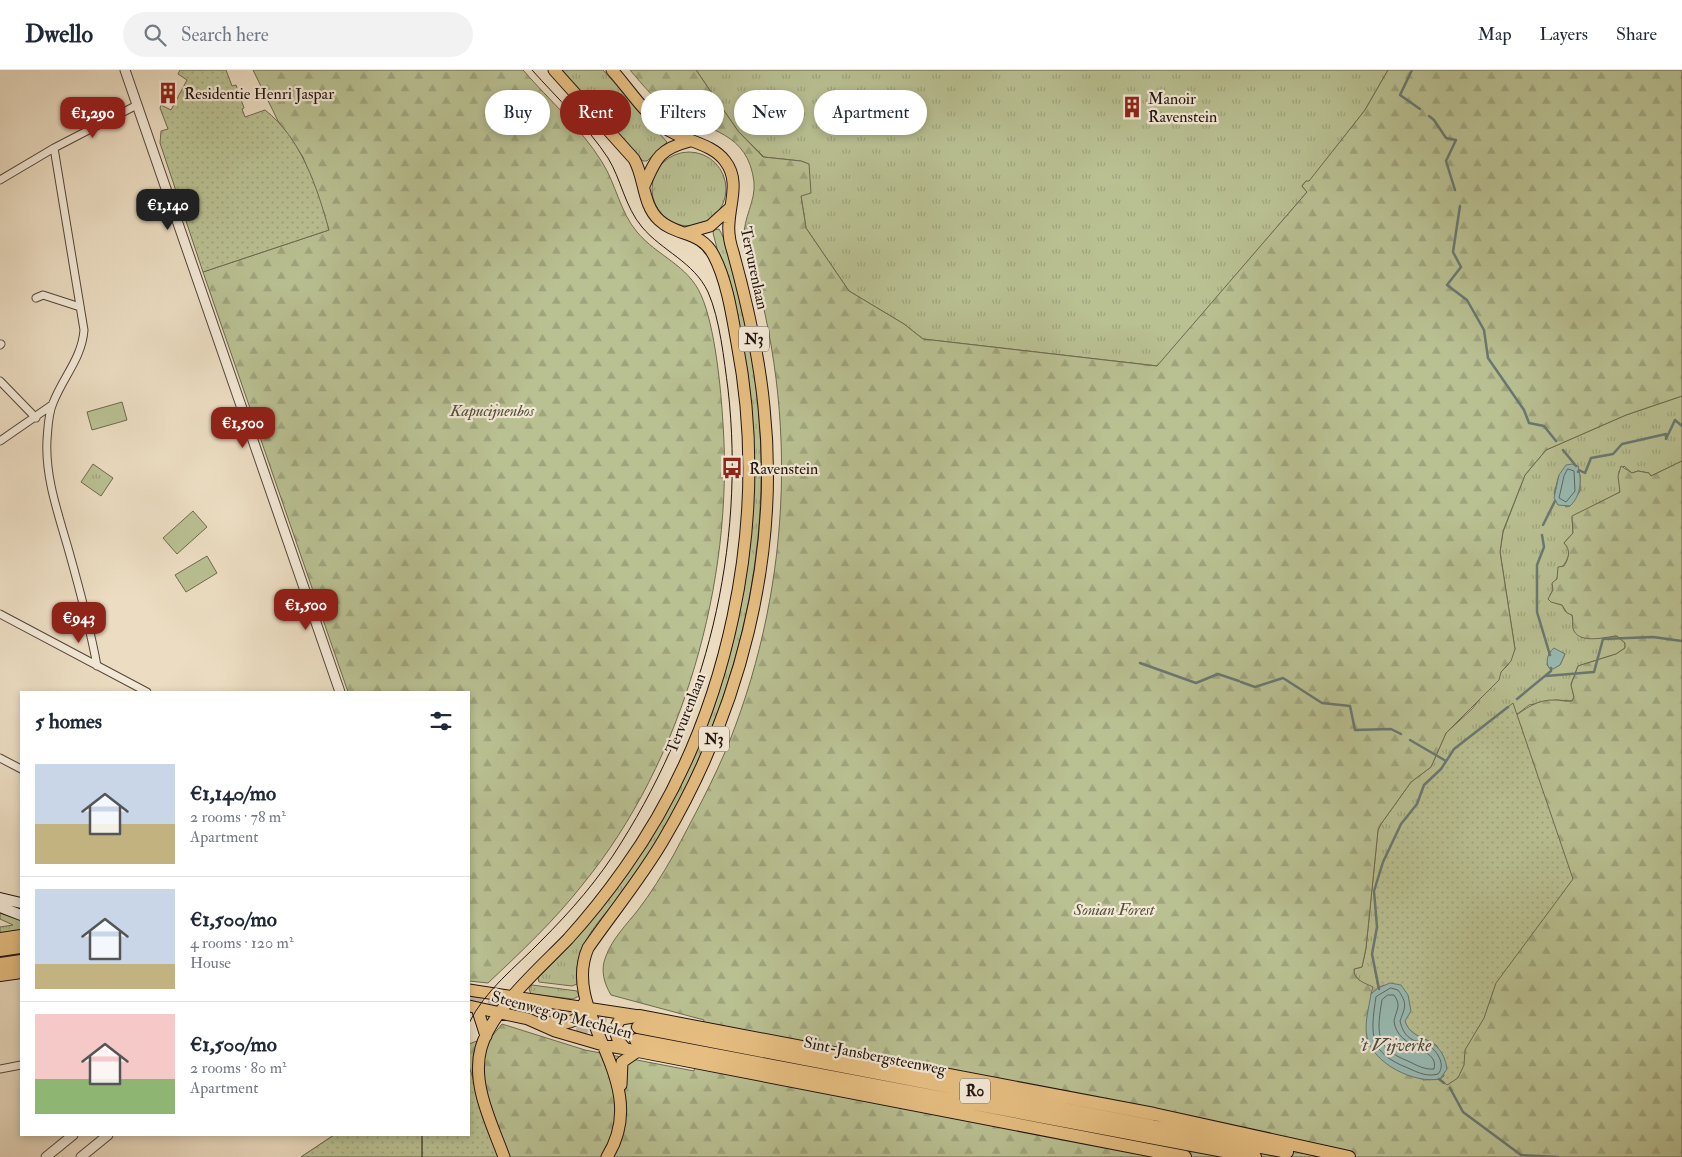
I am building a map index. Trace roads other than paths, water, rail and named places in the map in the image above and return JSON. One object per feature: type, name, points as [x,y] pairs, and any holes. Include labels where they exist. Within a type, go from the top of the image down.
[{"type":"highway","points":[[0,939],[20,942]]},
{"type":"highway","points":[[0,950],[20,942]]},
{"type":"highway","points":[[0,964],[20,961]]},
{"type":"highway","points":[[0,975],[20,972]]},
{"type":"highway","points":[[639,1021],[1135,1110],[1349,1157]]},
{"type":"highway","name":"Sint-Jansbergsteenweg","points":[[639,1021],[1312,1157]]},
{"type":"highway","points":[[633,1046],[1185,1157]]},
{"type":"highway","name":"Sint-Jansbergsteenweg","points":[[633,1046],[1255,1157]]},
{"type":"main road","name":"Tervurenlaan","points":[[504,1157],[479,1079],[480,1056],[486,1036],[513,997],[594,907],[625,867],[650,828],[678,776],[700,728],[719,671],[735,609],[748,521],[747,413],[742,370],[730,307],[715,257],[699,238],[661,222],[652,212],[646,199],[641,172],[634,159],[554,70]]},
{"type":"main road","name":"Tervurenlaan","points":[[587,1010],[582,986],[583,962],[588,948],[664,840],[692,788],[716,734],[737,676],[754,606],[765,522],[767,470],[764,409],[747,303],[729,239],[734,184],[732,173],[725,160],[715,152],[666,128],[653,117],[612,70]]},
{"type":"main road","points":[[644,186],[659,155],[670,147],[690,141]]},
{"type":"main road","name":"Tervurenlaan","points":[[685,233],[710,226],[731,207]]},
{"type":"main road","points":[[0,898],[20,903]]},
{"type":"main road","points":[[0,907],[20,915]]},
{"type":"main road","name":"Steenweg op Mechelen","points":[[470,990],[639,1021]]},
{"type":"main road","points":[[473,1007],[486,1036]]},
{"type":"main road","name":"Steenweg op Mechelen","points":[[473,1007],[528,1019],[555,1031],[603,1045],[633,1046]]},
{"type":"main road","points":[[528,1019],[566,1024],[574,1021],[587,1010],[603,1045],[621,1094]]},
{"type":"main road","points":[[608,1157],[619,1128],[622,1062],[633,1046],[617,1038],[616,1030],[618,1022],[625,1018],[639,1021]]},
{"type":"street","points":[[125,70],[340,691]]},
{"type":"street","points":[[0,180],[54,148],[137,105]]},
{"type":"street","points":[[54,148],[84,330],[83,344],[52,404],[47,464],[55,504],[90,625],[97,666]]},
{"type":"street","points":[[36,298],[43,295],[80,307]]},
{"type":"street","points":[[0,380],[36,418]]},
{"type":"street","points":[[0,441],[36,418],[52,404]]},
{"type":"street","points":[[0,614],[146,691]]},
{"type":"street","points":[[0,758],[20,768]]},
{"type":"street","points":[[0,1070],[20,1065]]},
{"type":"street","points":[[46,1157],[72,1136]]},
{"type":"street","points":[[81,1157],[107,1136]]},
{"type":"water","points":[[1566,465],[1578,466],[1580,482],[1578,493],[1570,506],[1558,505],[1554,498],[1559,475]]},
{"type":"water","points":[[1554,648],[1565,654],[1560,665],[1553,669],[1549,668],[1547,660]]},
{"type":"water","name":"'t Vijverke","points":[[1390,983],[1401,985],[1408,995],[1411,1011],[1405,1021],[1409,1028],[1433,1044],[1444,1058],[1447,1069],[1440,1079],[1419,1078],[1396,1070],[1377,1056],[1371,1047],[1366,1027],[1371,994],[1378,988]]},
{"type":"waterway","points":[[1412,70],[1400,95],[1420,109]]},
{"type":"waterway","points":[[1429,116],[1434,120],[1446,138],[1456,140],[1446,161],[1455,190]]},
{"type":"waterway","points":[[1460,206],[1453,252],[1461,267],[1447,285],[1467,300],[1484,330],[1488,358],[1524,410],[1529,423],[1544,426],[1556,441]]},
{"type":"waterway","points":[[1578,472],[1579,470],[1585,473],[1591,458],[1613,454],[1622,444],[1666,434],[1666,439],[1675,420],[1682,426]]},
{"type":"waterway","points":[[1563,450],[1576,466]]},
{"type":"waterway","points":[[1543,525],[1555,501]]},
{"type":"waterway","points":[[1542,535],[1544,547],[1537,565],[1537,612],[1550,655]]},
{"type":"waterway","points":[[1546,676],[1594,672],[1603,639],[1653,637],[1682,641]]},
{"type":"waterway","points":[[1140,663],[1196,683],[1218,674],[1239,681]]},
{"type":"waterway","points":[[1517,699],[1551,671],[1551,668]]},
{"type":"waterway","points":[[1241,682],[1255,687],[1283,678],[1322,703],[1350,706],[1355,730],[1391,729],[1401,734]]},
{"type":"waterway","points":[[1379,989],[1372,954],[1377,927],[1374,891],[1383,862],[1401,824],[1417,804],[1424,785],[1441,769],[1454,749],[1508,707]]},
{"type":"waterway","points":[[1410,740],[1446,761]]},
{"type":"waterway","points":[[1439,1079],[1444,1083]]},
{"type":"waterway","points":[[1450,1088],[1463,1112],[1521,1155],[1558,1157]]},
{"type":"tunnel","points":[[471,995],[638,1027]]},
{"type":"tunnel","points":[[559,1023],[636,1040]]},
{"type":"tram line","points":[[470,1021],[492,989],[552,930],[594,882],[621,843],[651,791],[676,737],[697,682],[713,625],[724,567],[731,508],[732,449],[728,389],[719,327],[708,292],[695,273],[642,227],[631,211],[612,166],[600,146],[532,70]]},
{"type":"tram line","points":[[422,1136],[422,1157]]},
{"type":"place","name":"Residentie Henri Jaspar","points":[[168,93]]},
{"type":"place","name":"Manoir Ravenstein","points":[[1132,107]]},
{"type":"place","name":"Ravenstein","points":[[732,468]]},
{"type":"park label","name":"Kapucijnenbos","points":[[492,410]]},
{"type":"park label","name":"Sonian Forest","points":[[1114,909]]}]
